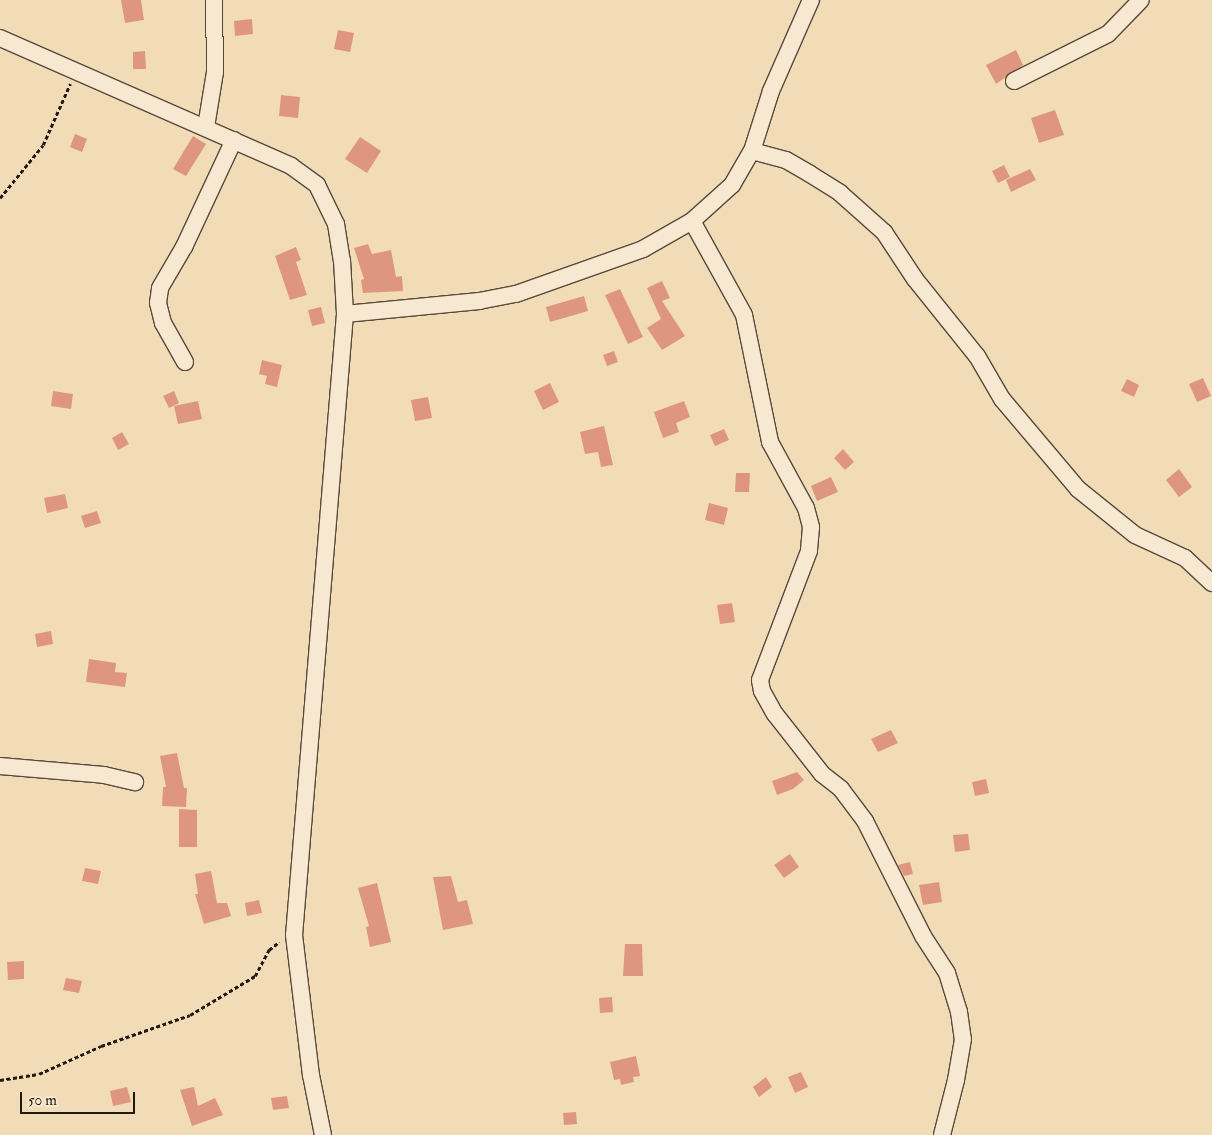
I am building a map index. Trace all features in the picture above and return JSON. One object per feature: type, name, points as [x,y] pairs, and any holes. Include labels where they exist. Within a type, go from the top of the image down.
[{"type":"street","points":[[206,127],[214,72],[214,0]]},
{"type":"street","points":[[345,314],[479,301],[516,294],[643,249],[692,221],[732,184],[752,151],[777,76],[811,0]]},
{"type":"street","points":[[1014,81],[1108,34],[1141,0]]},
{"type":"street","points":[[0,38],[73,68],[291,166],[317,185],[336,224],[342,260],[345,314],[294,935],[311,1075],[323,1135]]},
{"type":"street","points":[[185,362],[163,323],[158,303],[160,288],[184,247],[234,140]]},
{"type":"street","points":[[752,151],[786,160],[810,174],[840,193],[884,232],[915,279],[977,356],[1002,400],[1078,489],[1135,535],[1185,558],[1212,583]]},
{"type":"street","points":[[692,221],[744,315],[770,442],[806,508],[811,527],[809,551],[760,680],[762,691],[776,714],[822,774],[841,789],[865,820],[923,936],[945,968],[959,1012],[963,1039],[956,1080],[942,1135]]},
{"type":"street","points":[[0,766],[104,775],[134,782]]},
{"type":"path","points":[[0,198],[43,145],[69,92],[73,68]]},
{"type":"path","points":[[0,1080],[39,1074],[101,1046],[190,1015],[243,986],[255,976],[269,950],[294,935]]},
{"type":"building","points":[[121,0],[141,0],[144,20],[125,23]]},
{"type":"building","points":[[252,19],[253,34],[235,36],[234,21]]},
{"type":"building","points":[[338,30],[354,33],[350,52],[334,49]]},
{"type":"building","points":[[1016,50],[1023,65],[996,84],[986,65]]},
{"type":"building","points":[[145,51],[146,69],[133,69],[133,52]]},
{"type":"building","points":[[281,95],[300,97],[298,118],[279,116]]},
{"type":"building","points":[[1055,110],[1064,135],[1039,143],[1031,118]]},
{"type":"building","points":[[75,134],[87,139],[82,152],[70,147]]},
{"type":"building","points":[[193,136],[206,144],[186,176],[173,169]]},
{"type":"building","points":[[360,137],[381,151],[367,173],[345,159]]},
{"type":"building","points":[[1004,165],[1010,177],[998,183],[992,171]]},
{"type":"building","points":[[1030,169],[1036,180],[1011,192],[1006,180]]},
{"type":"building","points":[[368,244],[372,254],[391,250],[396,277],[402,276],[403,291],[363,293],[361,280],[364,279],[354,248]]},
{"type":"building","points":[[296,247],[301,260],[296,262],[307,295],[290,300],[275,256]]},
{"type":"building","points":[[662,281],[670,298],[662,301],[685,336],[662,350],[647,328],[661,319],[647,288]]},
{"type":"building","points":[[620,289],[643,337],[628,344],[605,295]]},
{"type":"building","points":[[584,296],[588,311],[550,322],[546,307]]},
{"type":"building","points":[[321,307],[325,323],[312,326],[308,310]]},
{"type":"building","points":[[614,351],[618,362],[607,366],[603,355]]},
{"type":"building","points":[[262,360],[282,365],[277,387],[265,384],[267,376],[259,374]]},
{"type":"building","points":[[1203,378],[1211,396],[1197,402],[1189,384]]},
{"type":"building","points":[[1127,379],[1139,385],[1134,397],[1121,391]]},
{"type":"building","points":[[550,383],[559,402],[543,410],[534,391]]},
{"type":"building","points":[[53,391],[73,394],[71,409],[51,406]]},
{"type":"building","points":[[174,391],[179,403],[169,408],[163,396]]},
{"type":"building","points":[[428,397],[432,418],[415,421],[411,400]]},
{"type":"building","points":[[198,401],[202,419],[178,424],[174,406]]},
{"type":"building","points":[[684,401],[690,417],[676,423],[679,432],[663,438],[654,412]]},
{"type":"building","points":[[604,426],[613,465],[601,467],[598,452],[585,454],[580,432]]},
{"type":"building","points":[[724,429],[729,440],[715,446],[710,435]]},
{"type":"building","points":[[122,432],[129,444],[118,450],[112,438]]},
{"type":"building","points":[[843,449],[854,462],[845,470],[834,458]]},
{"type":"building","points":[[1179,469],[1192,487],[1179,497],[1166,480]]},
{"type":"building","points":[[736,473],[750,473],[749,492],[735,492]]},
{"type":"building","points":[[831,477],[838,492],[817,501],[811,486]]},
{"type":"building","points":[[65,494],[68,508],[47,513],[44,498]]},
{"type":"building","points":[[709,503],[728,508],[724,525],[705,520]]},
{"type":"building","points":[[97,511],[101,523],[85,528],[81,516]]},
{"type":"building","points":[[732,603],[735,622],[720,624],[717,605]]},
{"type":"building","points":[[51,631],[53,644],[37,647],[35,634]]},
{"type":"building","points":[[89,659],[116,663],[115,672],[127,673],[125,687],[86,682]]},
{"type":"building","points":[[891,730],[898,743],[878,752],[871,739]]},
{"type":"building","points":[[177,753],[184,788],[187,788],[186,807],[162,806],[163,787],[166,787],[160,756]]},
{"type":"building","points":[[797,772],[804,780],[793,789],[777,795],[772,781]]},
{"type":"building","points":[[986,779],[989,793],[975,796],[972,782]]},
{"type":"building","points":[[179,809],[197,810],[197,847],[179,847]]},
{"type":"building","points":[[968,834],[970,850],[955,852],[953,835]]},
{"type":"building","points":[[790,854],[799,867],[784,878],[774,865]]},
{"type":"building","points":[[910,862],[913,874],[904,876],[898,865]]},
{"type":"building","points":[[85,868],[101,871],[98,884],[82,881]]},
{"type":"building","points":[[211,871],[217,903],[227,903],[231,916],[204,924],[195,894],[198,894],[195,874]]},
{"type":"building","points":[[451,876],[458,902],[467,900],[473,924],[443,930],[433,877]]},
{"type":"building","points":[[939,882],[942,902],[923,905],[919,885]]},
{"type":"building","points":[[377,883],[391,942],[370,947],[366,927],[369,926],[358,888]]},
{"type":"building","points":[[259,900],[262,913],[247,916],[245,903]]},
{"type":"building","points":[[625,944],[642,944],[643,976],[623,976]]},
{"type":"building","points":[[24,961],[24,979],[8,980],[7,962]]},
{"type":"building","points":[[66,978],[82,981],[79,993],[63,990]]},
{"type":"building","points":[[612,997],[613,1012],[600,1013],[599,998]]},
{"type":"building","points":[[636,1056],[640,1076],[633,1077],[634,1082],[621,1085],[620,1079],[614,1080],[610,1062]]},
{"type":"building","points":[[801,1072],[808,1087],[795,1093],[788,1077]]},
{"type":"building","points":[[766,1077],[772,1087],[759,1097],[753,1087]]},
{"type":"building","points":[[127,1087],[131,1102],[113,1106],[110,1091]]},
{"type":"building","points":[[194,1087],[198,1106],[215,1098],[223,1115],[192,1126],[180,1090]]},
{"type":"building","points":[[287,1096],[289,1108],[273,1110],[271,1098]]},
{"type":"building","points":[[576,1112],[577,1124],[564,1125],[563,1113]]}]
